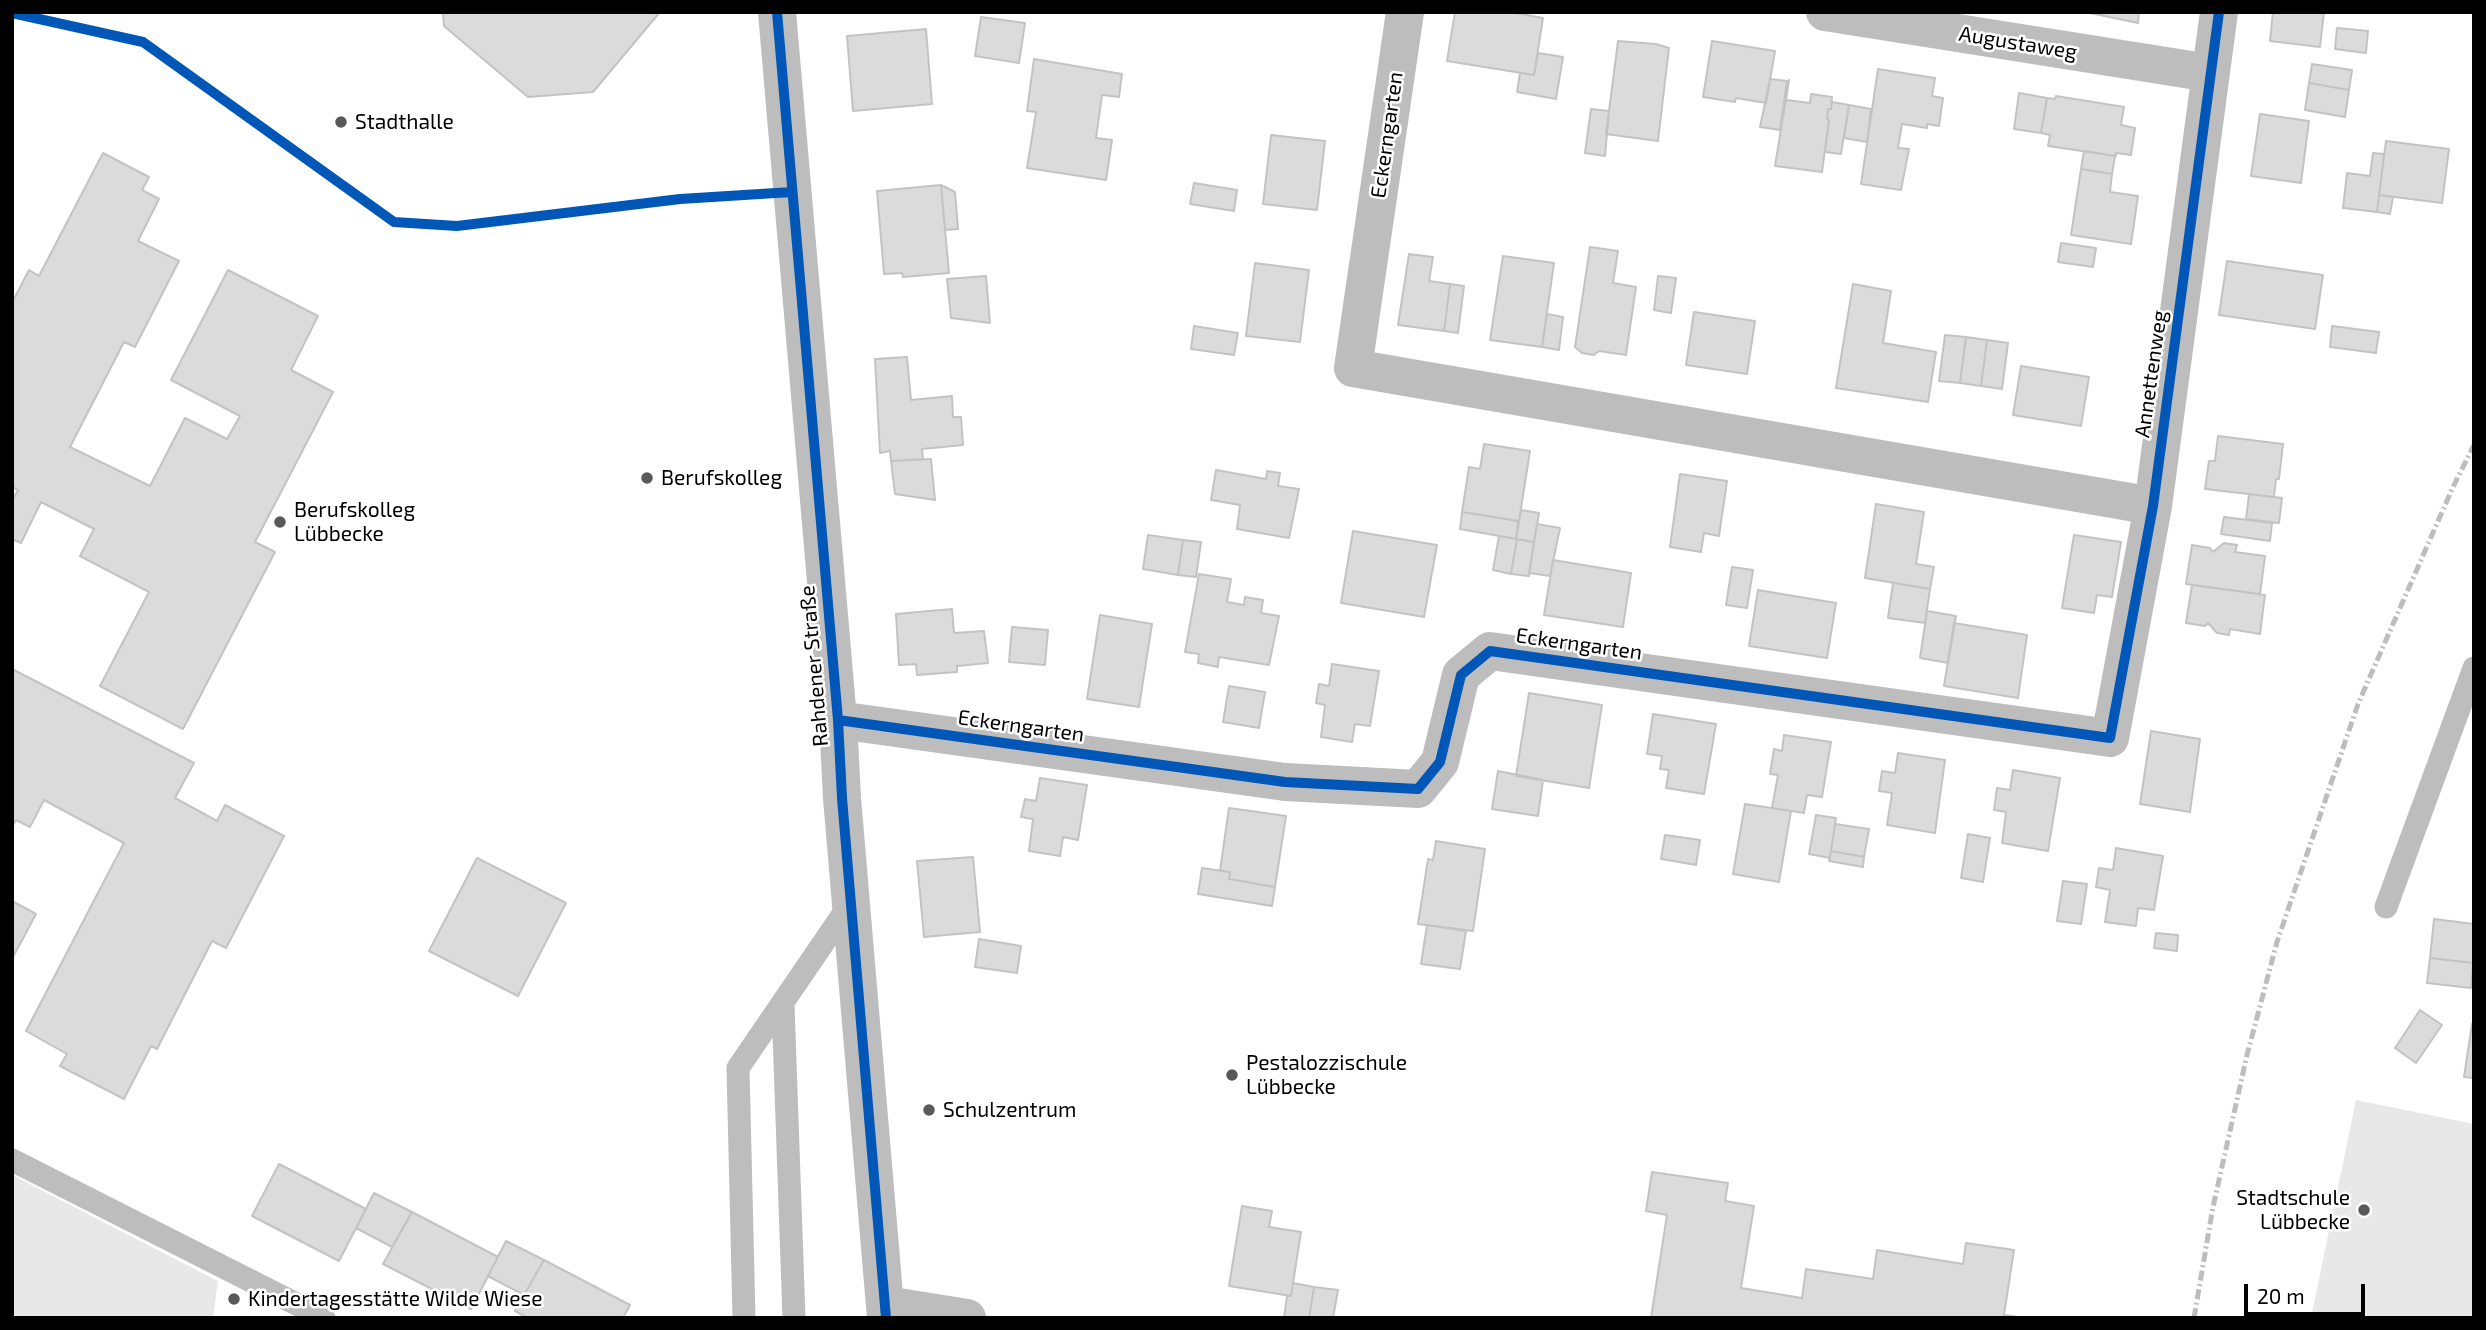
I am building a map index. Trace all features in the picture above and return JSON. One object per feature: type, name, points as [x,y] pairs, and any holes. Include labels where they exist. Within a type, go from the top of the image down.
[{"type":"street","name":"Rahdener Straße","points":[[777,12],[886,1311]]},
{"type":"street","name":"Eckerngarten","points":[[1405,12],[1353,368],[2153,506]]},
{"type":"street","name":"Augustaweg","points":[[1825,12],[2210,73]]},
{"type":"street","name":"Annettenweg","points":[[2110,738],[2153,506],[2219,12]]},
{"type":"street","name":"Eckerngarten","points":[[838,720],[1285,782],[1418,789],[1440,762],[1461,675],[1490,651],[2110,738]]},
{"type":"street","points":[[886,1311],[967,1318]]},
{"type":"lane","points":[[2386,907],[2474,668]]},
{"type":"lane","points":[[744,1318],[738,1068],[851,901]]},
{"type":"lane","points":[[783,1004],[794,1318]]},
{"type":"lane","points":[[12,1160],[324,1318]]},
{"type":"shaded area","points":[[2356,1100],[2474,1124],[2474,1318],[2311,1318]]},
{"type":"shaded area","points":[[12,1175],[218,1281],[213,1318],[12,1318]]},
{"type":"building","points":[[443,12],[660,12],[593,92],[528,97],[444,26]]},
{"type":"building","points":[[1455,12],[1510,12],[1543,18],[1534,75],[1447,61]]},
{"type":"building","points":[[2085,12],[2139,12],[2138,23]]},
{"type":"building","points":[[2273,12],[2324,12],[2320,47],[2270,41]]},
{"type":"building","points":[[981,17],[1025,23],[1019,63],[975,56]]},
{"type":"building","points":[[2337,28],[2368,31],[2366,53],[2335,49]]},
{"type":"building","points":[[926,29],[932,104],[853,111],[847,36]]},
{"type":"building","points":[[1618,41],[1656,44],[1669,48],[1658,141],[1606,134]]},
{"type":"building","points":[[1712,41],[1775,51],[1766,103],[1736,98],[1735,102],[1703,97]]},
{"type":"building","points":[[1538,53],[1563,57],[1556,99],[1517,92],[1520,73],[1534,75]]},
{"type":"building","points":[[1034,59],[1122,74],[1119,97],[1102,95],[1096,138],[1112,140],[1106,180],[1027,168],[1036,112],[1027,111]]},
{"type":"building","points":[[2312,64],[2352,70],[2349,90],[2309,83]]},
{"type":"building","points":[[1878,69],[1935,78],[1932,96],[1943,98],[1939,126],[1927,124],[1927,128],[1902,124],[1898,148],[1909,149],[1901,190],[1861,184]]},
{"type":"building","points":[[1770,79],[1787,81],[1780,130],[1760,127]]},
{"type":"building","points":[[1789,80],[1786,100],[1810,103],[1811,94],[1832,97],[1831,109],[1828,109],[1822,172],[1775,166]]},
{"type":"building","points":[[2309,83],[2349,90],[2345,117],[2305,110]]},
{"type":"building","points":[[2019,93],[2047,98],[2041,133],[2014,129]]},
{"type":"building","points":[[2056,96],[2124,107],[2121,125],[2135,128],[2131,155],[2116,153],[2116,156],[2048,146],[2050,135],[2041,133],[2047,98],[2055,99]]},
{"type":"building","points":[[1832,102],[1849,105],[1841,154],[1825,152],[1828,109],[1831,109]]},
{"type":"building","points":[[1849,105],[1871,109],[1867,142],[1844,138]]},
{"type":"building","points":[[1591,109],[1609,111],[1605,156],[1585,153]]},
{"type":"building","points":[[2260,114],[2309,121],[2301,183],[2251,176]]},
{"type":"building","points":[[1271,135],[1325,141],[1317,210],[1263,204]]},
{"type":"building","points":[[2386,141],[2449,149],[2442,203],[2379,195]]},
{"type":"building","points":[[2084,151],[2115,156],[2112,174],[2081,169]]},
{"type":"building","points":[[103,153],[149,177],[142,190],[159,199],[138,241],[179,261],[135,347],[124,342],[70,447],[150,486],[185,418],[227,439],[240,416],[171,380],[228,270],[318,316],[291,370],[333,392],[255,542],[275,552],[183,729],[100,686],[149,592],[80,556],[94,529],[41,502],[21,543],[12,539],[12,501],[18,490],[12,487],[12,303],[29,270],[39,276]]},
{"type":"building","points":[[2373,153],[2384,154],[2377,212],[2343,208],[2347,173],[2370,176]]},
{"type":"building","points":[[2081,169],[2112,174],[2110,192],[2138,196],[2131,244],[2071,235]]},
{"type":"building","points":[[1194,183],[1237,190],[1234,211],[1190,204]]},
{"type":"building","points":[[941,185],[949,273],[903,277],[902,273],[884,274],[877,191]]},
{"type":"building","points":[[941,185],[955,192],[958,229],[945,230]]},
{"type":"building","points":[[2379,195],[2393,197],[2390,214],[2377,212]]},
{"type":"building","points":[[2061,243],[2096,248],[2093,267],[2058,262]]},
{"type":"building","points":[[1590,247],[1618,251],[1613,283],[1636,287],[1626,355],[1599,351],[1594,355],[1582,353],[1575,347]]},
{"type":"building","points":[[1409,254],[1433,257],[1429,281],[1450,284],[1444,331],[1398,325]]},
{"type":"building","points":[[1503,256],[1554,263],[1542,347],[1490,340]]},
{"type":"building","points":[[2227,261],[2323,275],[2315,329],[2219,315]]},
{"type":"building","points":[[1255,263],[1309,270],[1300,342],[1246,336]]},
{"type":"building","points":[[986,276],[990,323],[951,318],[947,279]]},
{"type":"building","points":[[1658,276],[1676,278],[1671,313],[1654,310]]},
{"type":"building","points":[[1450,284],[1464,286],[1458,333],[1444,331]]},
{"type":"building","points":[[1853,284],[1891,291],[1883,343],[1936,352],[1928,402],[1836,388]]},
{"type":"building","points":[[1694,312],[1755,321],[1747,374],[1686,365]]},
{"type":"building","points":[[1547,314],[1563,317],[1559,350],[1542,347]]},
{"type":"building","points":[[1194,326],[1238,333],[1234,355],[1191,349]]},
{"type":"building","points":[[2332,326],[2379,332],[2376,353],[2330,347]]},
{"type":"building","points":[[1945,335],[1966,337],[1960,383],[1939,381]]},
{"type":"building","points":[[1966,337],[1987,340],[1981,386],[1960,383]]},
{"type":"building","points":[[1987,340],[2008,343],[2002,389],[1981,386]]},
{"type":"building","points":[[907,357],[911,400],[952,396],[953,417],[961,417],[963,445],[922,449],[923,459],[891,461],[890,451],[880,453],[875,359]]},
{"type":"building","points":[[2021,366],[2089,377],[2081,426],[2013,415]]},
{"type":"building","points":[[2218,436],[2283,444],[2274,497],[2205,489],[2209,461],[2215,461]]},
{"type":"building","points":[[1484,444],[1530,451],[1519,521],[1462,512],[1469,467],[1480,469]]},
{"type":"building","points":[[931,459],[935,500],[895,494],[891,461]]},
{"type":"building","points":[[1216,470],[1266,479],[1267,471],[1280,473],[1278,486],[1299,489],[1289,538],[1237,529],[1240,505],[1211,500]]},
{"type":"building","points":[[1680,474],[1727,481],[1719,536],[1704,533],[1701,552],[1670,547]]},
{"type":"building","points":[[2249,494],[2282,498],[2279,523],[2246,519]]},
{"type":"building","points":[[1876,504],[1924,512],[1916,564],[1934,567],[1930,589],[1865,578]]},
{"type":"building","points":[[1521,510],[1539,513],[1534,542],[1516,539]]},
{"type":"building","points":[[1462,512],[1518,521],[1516,539],[1460,529]]},
{"type":"building","points":[[2224,517],[2272,523],[2270,541],[2221,534]]},
{"type":"building","points":[[1537,524],[1560,528],[1550,576],[1529,573]]},
{"type":"building","points":[[1353,531],[1437,545],[1424,617],[1341,603]]},
{"type":"building","points":[[1148,535],[1183,540],[1178,575],[1143,569]]},
{"type":"building","points":[[2074,535],[2121,542],[2112,597],[2097,595],[2094,613],[2062,608]]},
{"type":"building","points":[[1499,536],[1517,539],[1511,574],[1493,570]]},
{"type":"building","points":[[1517,539],[1534,542],[1529,576],[1511,574]]},
{"type":"building","points":[[1183,540],[1201,542],[1196,577],[1178,575]]},
{"type":"building","points":[[2224,543],[2237,545],[2235,552],[2265,556],[2260,594],[2186,584],[2192,545],[2210,548],[2213,552]]},
{"type":"building","points":[[1553,560],[1631,573],[1623,627],[1544,615]]},
{"type":"building","points":[[1732,567],[1753,570],[1747,608],[1726,605]]},
{"type":"building","points":[[1199,574],[1231,579],[1227,602],[1244,605],[1245,597],[1263,600],[1261,613],[1279,616],[1269,665],[1219,657],[1218,667],[1198,663],[1199,654],[1185,652]]},
{"type":"building","points":[[1893,583],[1930,589],[1925,623],[1888,618]]},
{"type":"building","points":[[2192,585],[2265,595],[2260,634],[2230,629],[2229,635],[2217,633],[2208,623],[2205,626],[2186,623]]},
{"type":"building","points":[[1758,590],[1836,603],[1827,658],[1749,646]]},
{"type":"building","points":[[952,609],[954,633],[984,631],[988,663],[957,666],[957,672],[917,675],[916,664],[899,665],[896,614]]},
{"type":"building","points":[[1927,611],[1956,616],[1948,663],[1920,658]]},
{"type":"building","points":[[1100,615],[1152,624],[1139,707],[1087,699]]},
{"type":"building","points":[[1954,623],[2027,635],[2018,698],[1944,686]]},
{"type":"building","points":[[1012,627],[1048,630],[1045,665],[1009,662]]},
{"type":"building","points":[[1332,664],[1379,671],[1370,726],[1355,724],[1352,742],[1321,737],[1325,705],[1316,703],[1319,684],[1329,686]]},
{"type":"building","points":[[12,669],[194,763],[175,798],[217,821],[225,805],[284,836],[226,948],[212,941],[157,1049],[151,1046],[124,1099],[60,1066],[67,1054],[26,1031],[124,843],[44,800],[30,827],[16,820],[12,827]]},
{"type":"building","points":[[1229,686],[1265,692],[1259,728],[1223,722]]},
{"type":"building","points":[[1529,693],[1602,705],[1589,788],[1516,776]]},
{"type":"building","points":[[1653,714],[1716,724],[1704,794],[1666,788],[1669,770],[1660,769],[1662,756],[1647,754]]},
{"type":"building","points":[[2151,731],[2200,739],[2190,812],[2140,804]]},
{"type":"building","points":[[1784,735],[1831,742],[1822,797],[1807,795],[1804,813],[1772,808],[1778,775],[1770,774],[1774,749],[1782,751]]},
{"type":"building","points":[[1898,753],[1945,760],[1935,833],[1887,825],[1892,793],[1879,791],[1882,771],[1895,773]]},
{"type":"building","points":[[2013,770],[2060,778],[2048,851],[2002,843],[2006,812],[1994,810],[1997,788],[2010,790]]},
{"type":"building","points":[[1498,771],[1543,780],[1538,816],[1492,809]]},
{"type":"building","points":[[1040,778],[1087,785],[1078,840],[1063,837],[1060,856],[1029,851],[1033,819],[1021,817],[1025,799],[1036,801]]},
{"type":"building","points":[[1745,804],[1791,811],[1779,882],[1733,874]]},
{"type":"building","points":[[1229,808],[1286,816],[1275,887],[1229,879],[1230,872],[1220,871]]},
{"type":"building","points":[[1816,815],[1836,818],[1830,858],[1809,854]]},
{"type":"building","points":[[1835,824],[1869,829],[1864,857],[1831,851]]},
{"type":"building","points":[[1968,834],[1990,838],[1983,882],[1961,878]]},
{"type":"building","points":[[1665,835],[1700,840],[1696,865],[1661,859]]},
{"type":"building","points":[[1436,841],[1485,849],[1473,931],[1418,924],[1428,859],[1433,860]]},
{"type":"building","points":[[2116,848],[2163,856],[2154,910],[2138,908],[2136,926],[2105,922],[2110,890],[2096,887],[2099,868],[2113,870]]},
{"type":"building","points":[[1831,851],[1864,857],[1863,867],[1829,861]]},
{"type":"building","points":[[973,857],[980,932],[924,937],[917,861]]},
{"type":"building","points":[[477,858],[566,903],[518,996],[429,951]]},
{"type":"building","points":[[1202,868],[1230,872],[1229,879],[1275,887],[1272,906],[1198,894]]},
{"type":"building","points":[[2063,881],[2087,884],[2081,924],[2057,921]]},
{"type":"building","points":[[12,901],[36,914],[12,959]]},
{"type":"building","points":[[2434,919],[2474,924],[2473,963],[2430,958]]},
{"type":"building","points":[[1427,925],[1466,931],[1460,969],[1421,964]]},
{"type":"building","points":[[2156,933],[2178,935],[2177,951],[2154,948]]},
{"type":"building","points":[[979,939],[1021,946],[1017,973],[975,967]]},
{"type":"building","points":[[2430,958],[2473,963],[2471,988],[2427,983]]},
{"type":"building","points":[[2420,1010],[2442,1025],[2416,1063],[2395,1048]]},
{"type":"building","points":[[2474,1024],[2474,1078],[2464,1077]]},
{"type":"building","points":[[279,1164],[366,1209],[339,1261],[252,1216]]},
{"type":"building","points":[[1652,1172],[1728,1183],[1725,1201],[1754,1206],[1741,1288],[1802,1298],[1806,1269],[1873,1279],[1877,1250],[1963,1264],[1966,1243],[2014,1250],[2004,1315],[2025,1318],[1651,1318],[1667,1215],[1646,1211]]},
{"type":"building","points":[[374,1193],[412,1212],[392,1247],[356,1228]]},
{"type":"building","points":[[1242,1206],[1272,1211],[1269,1227],[1301,1232],[1291,1296],[1229,1286]]},
{"type":"building","points":[[412,1212],[498,1257],[471,1309],[383,1264]]},
{"type":"building","points":[[506,1241],[544,1260],[524,1295],[488,1276]]},
{"type":"building","points":[[544,1260],[630,1305],[623,1318],[528,1318],[515,1311]]},
{"type":"building","points":[[1293,1283],[1314,1287],[1309,1318],[1284,1318],[1287,1296],[1291,1296]]},
{"type":"building","points":[[1314,1287],[1338,1290],[1333,1318],[1309,1318]]},
{"type":"railway","points":[[2194,1318],[2213,1207],[2247,1055],[2277,942],[2358,704],[2474,445]]},
{"type":"cycle path","points":[[777,12],[886,1318]]},
{"type":"cycle path","points":[[838,720],[1285,782],[1418,789],[1440,762],[1461,675],[1490,651],[2110,738],[2153,506],[2219,12]]},
{"type":"cycle path","points":[[12,13],[143,42],[394,222],[457,226],[680,199],[792,192]]},
{"type":"place","name":"Stadthalle","points":[[341,122]]},
{"type":"place","name":"Berufskolleg","points":[[647,478]]},
{"type":"place","name":"Berufskolleg Lübbecke","points":[[280,522]]},
{"type":"place","name":"Pestalozzischule Lübbecke","points":[[1232,1075]]},
{"type":"place","name":"Schulzentrum","points":[[929,1110]]},
{"type":"place","name":"Stadtschule Lübbecke","points":[[2364,1210]]},
{"type":"place","name":"Kindertagesstätte Wilde Wiese","points":[[234,1299]]}]
